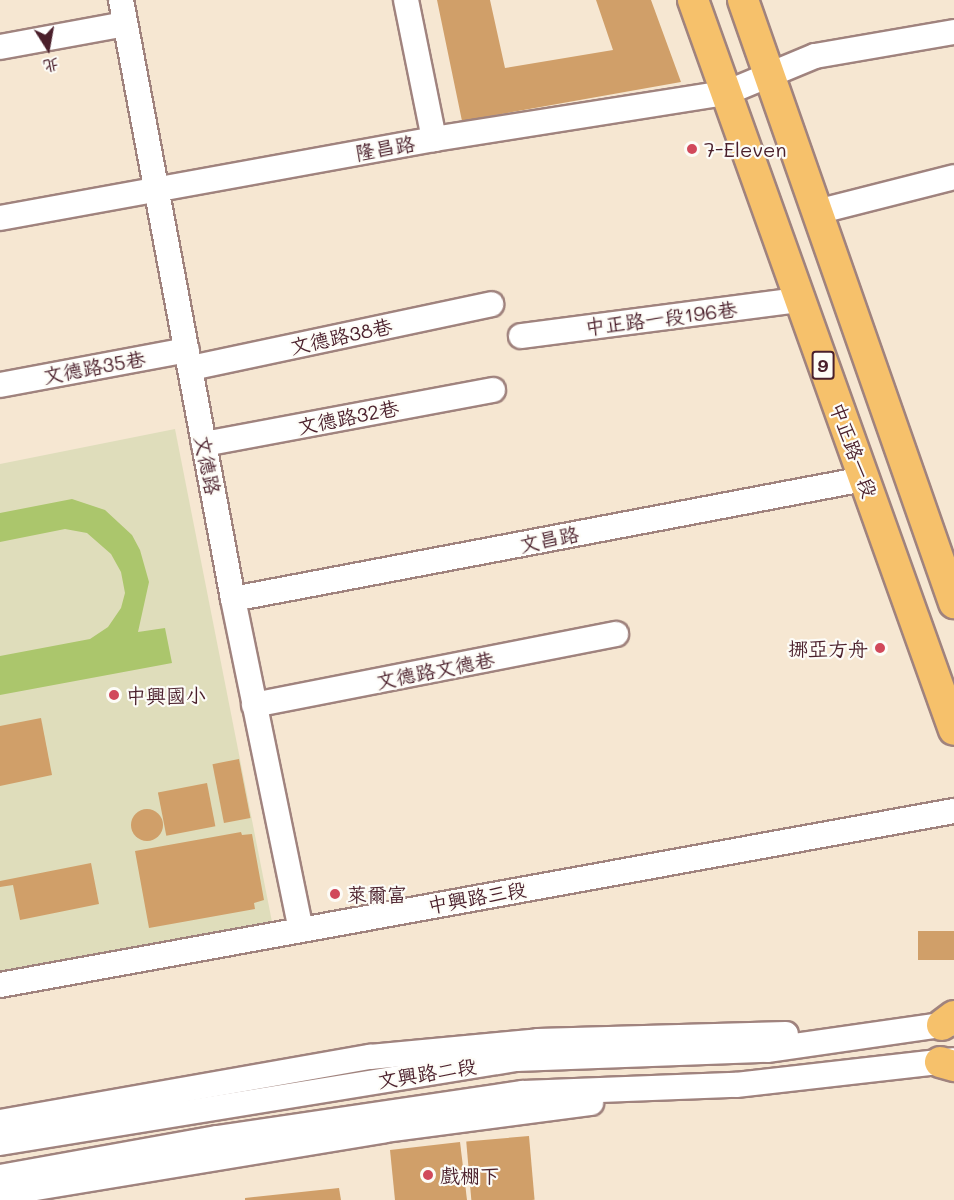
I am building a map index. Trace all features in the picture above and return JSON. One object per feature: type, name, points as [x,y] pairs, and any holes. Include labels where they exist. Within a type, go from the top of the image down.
[{"type":"main road","name":"中正路一段","points":[[693,0],[954,730]]},
{"type":"main road","name":"9","points":[[743,0],[954,603]]},
{"type":"street","name":"文德路","points":[[121,0],[233,598],[300,929]]},
{"type":"street","points":[[406,0],[434,139]]},
{"type":"street","points":[[0,47],[125,24]]},
{"type":"street","name":"隆昌路","points":[[0,218],[434,139],[726,93],[815,56],[954,32]]},
{"type":"street","points":[[817,212],[954,177]]},
{"type":"street","name":"中正路一段196巷","points":[[522,336],[800,300]]},
{"type":"street","name":"文德路38巷","points":[[189,359],[490,304]]},
{"type":"street","name":"文德路35巷","points":[[0,385],[189,359]]},
{"type":"street","name":"文德路32巷","points":[[204,444],[493,390]]},
{"type":"street","name":"文昌路","points":[[233,598],[864,479]]},
{"type":"street","name":"文德路文德巷","points":[[254,705],[616,634]]},
{"type":"street","name":"中興路三段","points":[[0,985],[954,811]]},
{"type":"street","name":"文興路二段","points":[[0,1143],[516,1059],[766,1050],[950,1021]]},
{"type":"street","name":"文興路二段","points":[[0,1122],[370,1057],[538,1041],[745,1033],[857,1037]]},
{"type":"street","name":"文興路二段","points":[[0,1177],[218,1138],[523,1093],[701,1086],[949,1063]]},
{"type":"street","name":"文興路二段","points":[[0,1194],[385,1130],[530,1113],[701,1086]]},
{"type":"shaded area","name":"中興國小","points":[[175,429],[273,927],[0,981],[0,464]]},
{"type":"green space","points":[[72,499],[105,510],[132,535],[140,550],[149,582],[138,632],[165,628],[172,663],[0,695],[0,656],[90,639],[108,627],[121,608],[125,593],[121,572],[111,554],[87,533],[65,529],[0,542],[0,513]]},
{"type":"building","points":[[437,0],[490,0],[505,68],[613,50],[596,0],[651,0],[681,82],[462,121]]},
{"type":"building","points":[[41,718],[52,775],[0,786],[0,726]]},
{"type":"building","points":[[239,759],[250,818],[224,823],[212,764]]},
{"type":"building","points":[[207,783],[215,826],[166,836],[158,793]]},
{"type":"building","points":[[147,809],[158,814],[163,825],[158,836],[147,841],[136,836],[131,825],[136,814]]},
{"type":"building","points":[[241,832],[242,835],[252,834],[264,900],[254,903],[255,909],[149,928],[135,851]]},
{"type":"building","points":[[91,863],[99,904],[20,920],[13,885],[0,887],[0,881]]},
{"type":"building","points":[[918,931],[954,931],[954,960],[918,960]]},
{"type":"building","points":[[529,1136],[535,1200],[471,1200],[466,1141]]},
{"type":"building","name":"戲棚下","points":[[460,1142],[467,1200],[395,1200],[390,1150]]},
{"type":"building","points":[[339,1188],[341,1200],[245,1200],[245,1198]]},
{"type":"place","name":"7-Eleven","points":[[692,149]]},
{"type":"place","name":"挪亞方舟","points":[[880,648]]},
{"type":"place","name":"中興國小","points":[[114,695]]},
{"type":"place","name":"萊爾富","points":[[335,894]]},
{"type":"place","name":"戲棚下","points":[[428,1175]]}]
